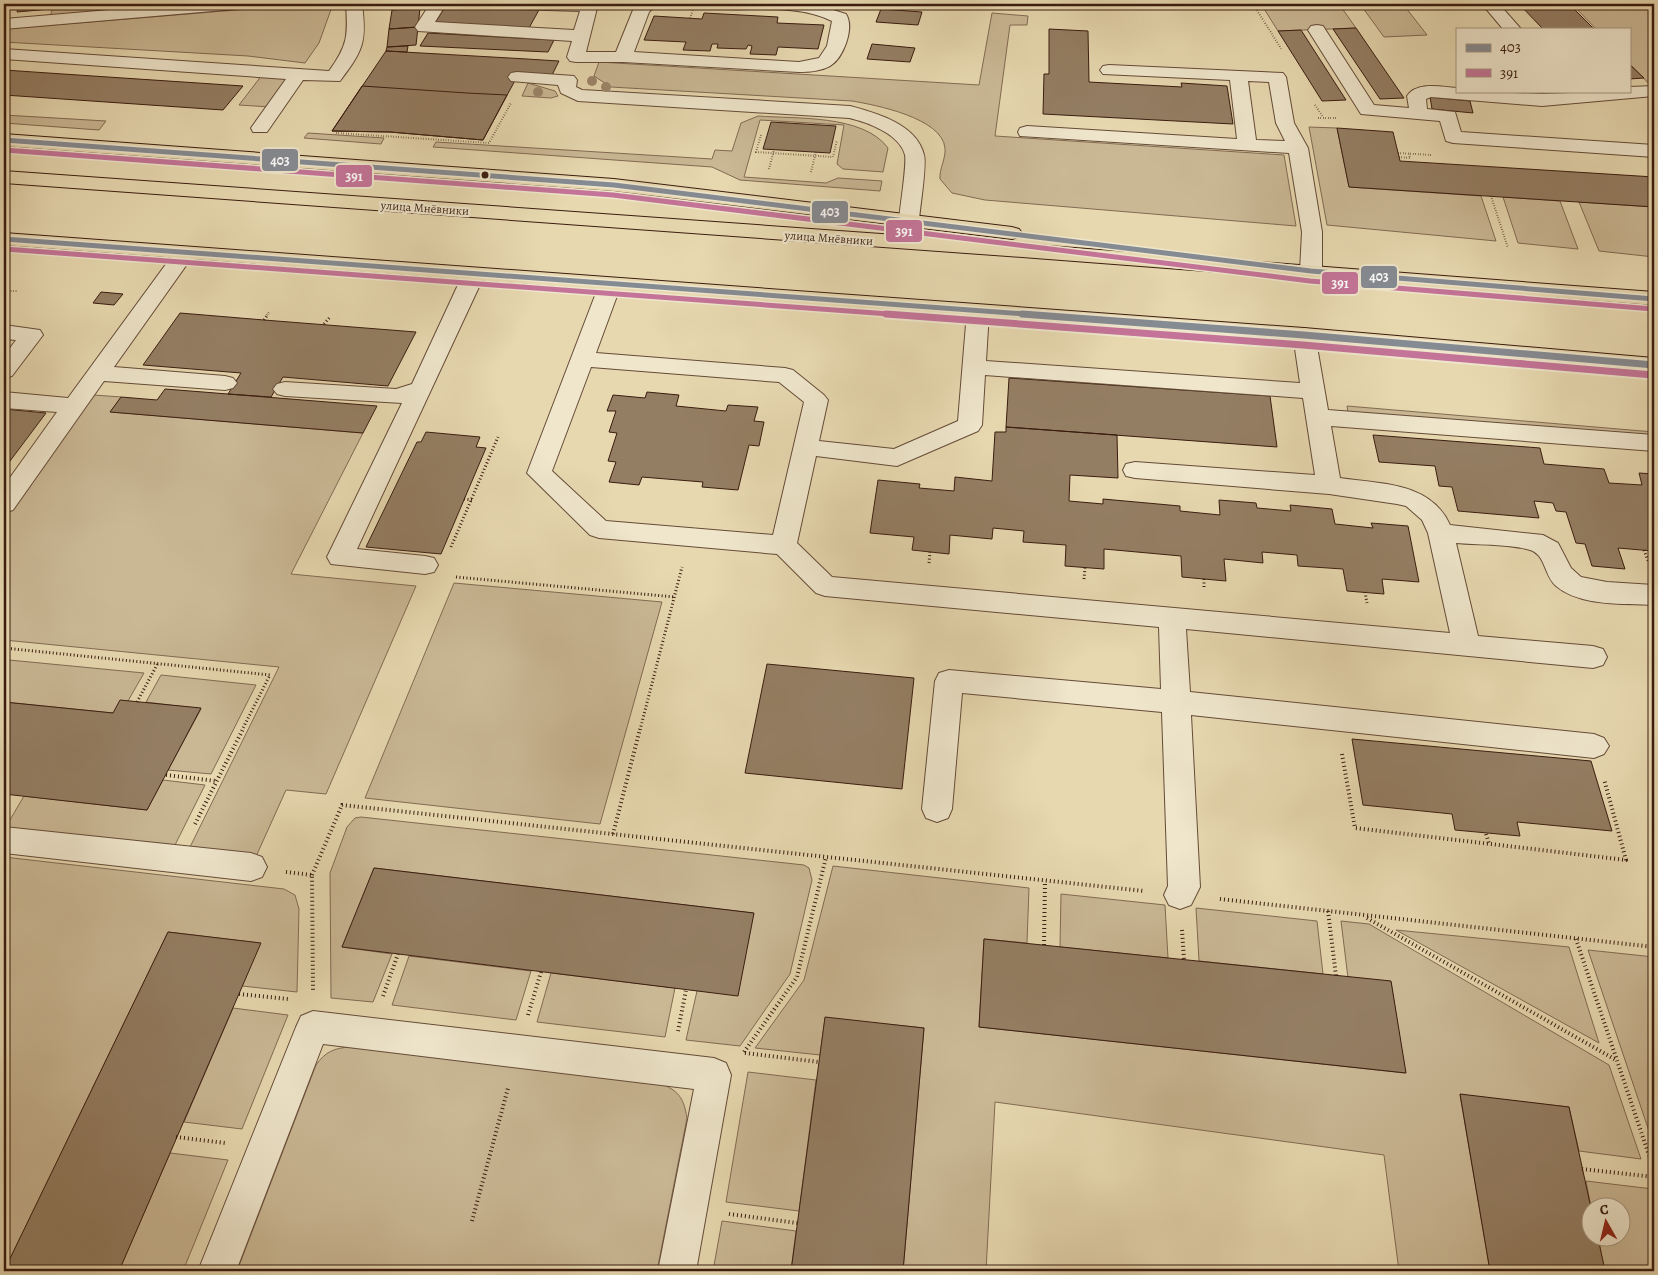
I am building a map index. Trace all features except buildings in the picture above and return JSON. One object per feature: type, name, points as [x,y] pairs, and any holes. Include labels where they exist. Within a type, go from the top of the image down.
[{"type":"main road","points":[[4,140],[633,187],[1311,271]]},
{"type":"main road","name":"улица Мнёвники","points":[[4,177],[602,222],[1311,271],[1654,299]]},
{"type":"main road","points":[[4,239],[1304,335],[1652,365]]},
{"type":"lane","points":[[4,24],[236,4]]},
{"type":"lane","points":[[4,54],[334,77],[349,56],[358,35],[354,4]]},
{"type":"lane","points":[[438,4],[424,27],[583,36]]},
{"type":"lane","points":[[515,4],[590,5],[583,36],[566,89],[578,95],[826,109],[862,115],[883,123],[902,135],[915,155],[909,220]]},
{"type":"lane","points":[[623,57],[641,10],[649,4]]},
{"type":"lane","points":[[576,57],[623,57],[799,67],[822,64],[833,54],[842,25],[840,18],[832,13],[813,8],[725,4]]},
{"type":"lane","points":[[1490,4],[1513,28]]},
{"type":"lane","points":[[1316,30],[1368,110],[1448,116],[1453,137],[1654,151]]},
{"type":"lane","points":[[1109,70],[1277,77],[1285,123],[1298,148],[1312,232],[1311,271]]},
{"type":"lane","points":[[260,128],[298,75]]},
{"type":"lane","points":[[1238,76],[1247,144]]},
{"type":"lane","points":[[520,78],[568,80]]},
{"type":"lane","points":[[1419,114],[1416,96],[1429,91],[1542,100],[1577,94],[1628,92]]},
{"type":"lane","points":[[1630,92],[1654,91]]},
{"type":"lane","points":[[1027,132],[1298,148]]},
{"type":"lane","points":[[4,504],[100,373],[184,253]]},
{"type":"lane","points":[[425,565],[340,557],[392,445],[422,389],[474,274]]},
{"type":"lane","points":[[610,285],[539,473],[599,529],[784,545],[825,586],[1593,657]]},
{"type":"lane","points":[[805,447],[897,458],[970,425],[978,312]]},
{"type":"lane","points":[[4,332],[32,335],[4,371]]},
{"type":"lane","points":[[1304,335],[1329,486]]},
{"type":"lane","points":[[582,359],[785,374],[816,400],[784,545]]},
{"type":"lane","points":[[975,367],[1314,390]]},
{"type":"lane","points":[[100,373],[225,383]]},
{"type":"lane","points":[[285,389],[398,398],[422,389]]},
{"type":"lane","points":[[4,400],[76,406]]},
{"type":"lane","points":[[1318,417],[1654,443]]},
{"type":"lane","points":[[1134,470],[1380,491],[1414,500],[1433,515],[1441,533],[1466,645]]},
{"type":"lane","points":[[1441,533],[1534,541],[1550,550],[1563,576],[1581,588],[1654,595]]},
{"type":"lane","points":[[1172,618],[1184,887],[1180,895]]},
{"type":"lane","points":[[937,808],[949,681],[1336,718],[1594,746]]},
{"type":"lane","points":[[4,840],[251,867]]},
{"type":"lane","points":[[217,1271],[313,1027],[714,1075],[677,1271]]},
{"type":"path","points":[[690,18],[695,4]]},
{"type":"path","points":[[330,133],[489,143],[520,78]]},
{"type":"path","points":[[763,128],[756,152],[815,154],[833,157],[839,133]]},
{"type":"path","points":[[769,169],[774,152]]},
{"type":"path","points":[[1399,157],[1410,158],[1409,153]]},
{"type":"path","points":[[811,172],[815,154]]},
{"type":"path","points":[[1491,196],[1508,248]]},
{"type":"path","points":[[4,298],[10,291],[18,291]]},
{"type":"path","points":[[264,320],[269,312]]},
{"type":"path","points":[[324,324],[330,317]]},
{"type":"path","points":[[450,550],[498,437]]},
{"type":"path","points":[[464,499],[472,500]]},
{"type":"path","points":[[613,834],[690,537]]},
{"type":"path","points":[[449,577],[675,597]]},
{"type":"path","points":[[4,649],[270,675],[177,859]]},
{"type":"path","points":[[137,702],[158,663]]},
{"type":"path","points":[[1336,718],[1354,828],[1626,860],[1594,746]]},
{"type":"path","points":[[166,775],[216,781]]},
{"type":"path","points":[[313,992],[312,875],[342,805],[1654,947]]},
{"type":"path","points":[[1486,834],[1489,844]]},
{"type":"path","points":[[819,1062],[744,1053],[797,977],[826,857]]},
{"type":"path","points":[[251,867],[312,875]]},
{"type":"path","points":[[1044,945],[1045,880]]},
{"type":"path","points":[[1328,911],[1336,976]]},
{"type":"path","points":[[1365,917],[1616,1060]]},
{"type":"path","points":[[1576,939],[1654,1170]]},
{"type":"path","points":[[381,1000],[398,954]]},
{"type":"path","points":[[472,1221],[541,972]]},
{"type":"path","points":[[677,1036],[686,990]]},
{"type":"path","points":[[239,994],[291,1000]]},
{"type":"path","points":[[176,1137],[232,1144]]},
{"type":"path","points":[[1582,1169],[1654,1177]]},
{"type":"path","points":[[725,1213],[797,1223]]},
{"type":"shaded area","points":[[124,4],[122,10],[50,16],[53,8]]},
{"type":"shaded area","points":[[310,4],[333,4],[319,43],[305,63],[248,56],[4,42],[4,29]]},
{"type":"shaded area","points":[[1261,4],[1339,4],[1356,28],[1278,31]]},
{"type":"shaded area","points":[[1360,4],[1403,4],[1427,35],[1384,37]]},
{"type":"shaded area","points":[[1572,4],[1654,4],[1654,89],[1630,64],[1630,28],[1595,28]]},
{"type":"shaded area","points":[[992,13],[1028,16],[1027,25],[1010,25],[995,136],[1284,155],[1296,226],[985,200],[952,193],[940,179],[945,152],[941,138],[933,129],[921,121],[891,110],[852,101],[611,87],[594,76],[599,62],[979,85]]},
{"type":"shaded area","points":[[262,75],[292,77],[270,107],[239,105]]},
{"type":"shaded area","points":[[528,83],[555,91],[558,96],[551,98],[522,96]]},
{"type":"shaded area","points":[[4,115],[106,121],[99,130],[4,123]]},
{"type":"shaded area","points":[[758,116],[828,120],[862,129],[877,137],[888,148],[883,172],[843,169],[837,164],[844,125],[760,120],[744,177],[826,183],[838,178],[882,181],[880,191],[740,180],[712,167],[433,147],[436,142],[712,159],[715,150],[732,151],[741,123]]},
{"type":"shaded area","points":[[1309,127],[1337,128],[1349,187],[1481,196],[1496,241],[1327,225]]},
{"type":"shaded area","points":[[308,133],[384,138],[381,144],[304,138]]},
{"type":"shaded area","points":[[1503,197],[1560,201],[1578,249],[1518,243]]},
{"type":"shaded area","points":[[1579,202],[1654,207],[1654,257],[1599,251]]},
{"type":"shaded area","points":[[94,395],[121,397],[111,412],[363,433],[291,574],[416,586],[326,794],[286,790],[254,861],[187,853],[279,667],[4,640],[4,519]]},
{"type":"shaded area","points":[[1347,406],[1654,432],[1654,436],[1348,413]]},
{"type":"shaded area","points":[[454,583],[662,602],[600,824],[365,798]]},
{"type":"shaded area","points":[[9,660],[144,673],[128,701],[113,713],[4,702],[4,668]]},
{"type":"shaded area","points":[[161,675],[256,685],[211,774],[168,770],[201,709],[146,702]]},
{"type":"shaded area","points":[[163,780],[205,785],[172,851],[8,834],[7,825],[24,796],[147,810]]},
{"type":"shaded area","points":[[361,817],[804,865],[809,868],[812,880],[790,974],[740,1046],[686,1040],[697,991],[753,913],[374,868],[342,947],[392,954],[373,1002],[331,998],[330,873],[347,827],[355,818]]},
{"type":"shaded area","points":[[4,857],[284,889],[295,895],[299,909],[297,992],[242,986],[260,943],[168,932],[4,1271]]},
{"type":"shaded area","points":[[833,866],[1029,888],[1027,943],[984,939],[979,1027],[1405,1073],[1391,982],[1348,978],[1341,921],[1369,924],[1609,1065],[1641,1159],[1579,1151],[1569,1107],[1460,1095],[1490,1271],[1399,1271],[1384,1155],[995,1102],[986,1271],[903,1271],[924,1028],[825,1018],[820,1055],[755,1048],[804,980]]},
{"type":"shaded area","points":[[1061,894],[1165,905],[1168,958],[1060,947]]},
{"type":"shaded area","points":[[1196,908],[1317,921],[1323,974],[1199,961]]},
{"type":"shaded area","points":[[1396,930],[1569,947],[1599,1043]]},
{"type":"shaded area","points":[[1588,950],[1654,957],[1654,1146]]},
{"type":"shaded area","points":[[409,956],[531,971],[516,1020],[392,1005]]},
{"type":"shaded area","points":[[551,973],[675,988],[665,1037],[537,1022]]},
{"type":"shaded area","points":[[233,1008],[288,1015],[242,1129],[184,1122]]},
{"type":"shaded area","points":[[350,1047],[664,1085],[674,1091],[683,1101],[687,1118],[657,1271],[237,1271],[316,1065],[330,1052],[339,1048]]},
{"type":"shaded area","points":[[748,1072],[816,1080],[799,1211],[726,1202]]},
{"type":"shaded area","points":[[170,1153],[228,1160],[183,1271],[119,1271]]},
{"type":"shaded area","points":[[1586,1181],[1653,1189],[1654,1271],[1605,1271],[1600,1248],[1630,1248],[1630,1198],[1589,1198]]},
{"type":"shaded area","points":[[722,1221],[796,1231],[791,1271],[713,1271]]},
{"type":"transit line","name":"403","points":[[4,140],[614,185],[1311,271],[1654,299]]},
{"type":"transit line","name":"391","points":[[4,150],[613,195],[1310,281],[1653,309]]},
{"type":"transit line","name":"403","points":[[4,239],[1304,335],[1654,365]]},
{"type":"transit line","name":"391","points":[[4,249],[1303,345],[1653,375]]}]
